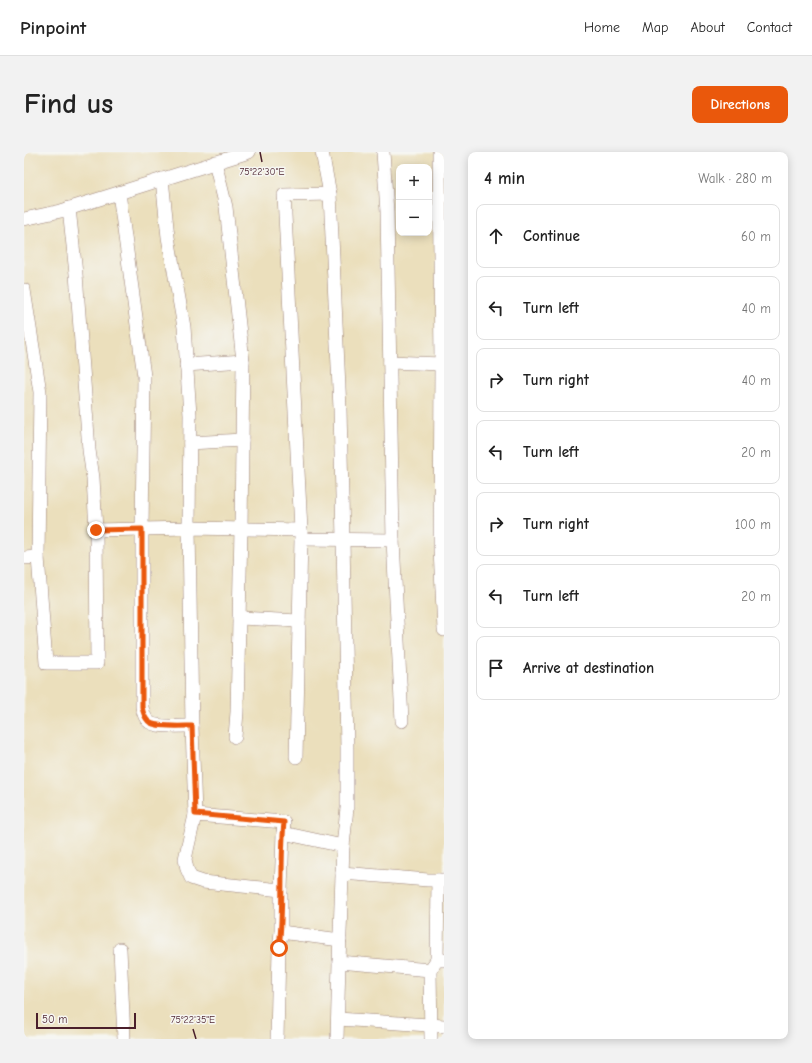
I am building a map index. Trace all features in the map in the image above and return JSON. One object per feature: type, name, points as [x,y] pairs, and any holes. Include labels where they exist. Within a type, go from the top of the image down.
[{"type":"street","points":[[24,219],[69,208],[249,152]]},
{"type":"street","points":[[322,152],[330,194],[340,409],[347,748],[347,808],[343,846],[337,1039]]},
{"type":"street","points":[[383,152],[387,212],[393,540],[402,722]]},
{"type":"street","points":[[439,152],[441,364],[440,550],[444,630]]},
{"type":"street","points":[[215,162],[226,207],[242,361],[241,529],[237,712],[235,737]]},
{"type":"street","points":[[162,179],[168,237],[184,327],[190,415],[189,528],[195,814],[184,859],[191,878],[203,882],[281,890]]},
{"type":"street","points":[[118,192],[144,376],[142,707],[144,715],[148,721],[154,725],[192,726]]},
{"type":"street","points":[[296,757],[301,535],[284,194],[330,194]]},
{"type":"street","points":[[24,290],[40,392],[38,557],[46,663],[98,663],[96,530],[93,478],[89,450],[76,274],[69,208]]},
{"type":"street","points":[[186,365],[242,361]]},
{"type":"street","points":[[390,362],[441,364]]},
{"type":"street","points":[[190,443],[242,440]]},
{"type":"street","points":[[96,530],[189,528],[241,529],[343,540],[393,540]]},
{"type":"street","points":[[24,558],[38,557]]},
{"type":"street","points":[[239,618],[299,621]]},
{"type":"street","points":[[195,814],[284,822],[277,1039]]},
{"type":"street","points":[[283,832],[343,846]]},
{"type":"street","points":[[342,873],[441,880],[437,963],[430,1025],[430,1039]]},
{"type":"street","points":[[281,932],[340,940]]},
{"type":"street","points":[[120,949],[124,1039]]},
{"type":"street","points":[[339,962],[437,963]]},
{"type":"street","points":[[338,1019],[444,1026]]},
{"type":"route","points":[[96,530],[142,529],[142,707],[144,715],[148,721],[154,725],[192,726],[195,814],[284,822],[281,932],[279,948]]}]
